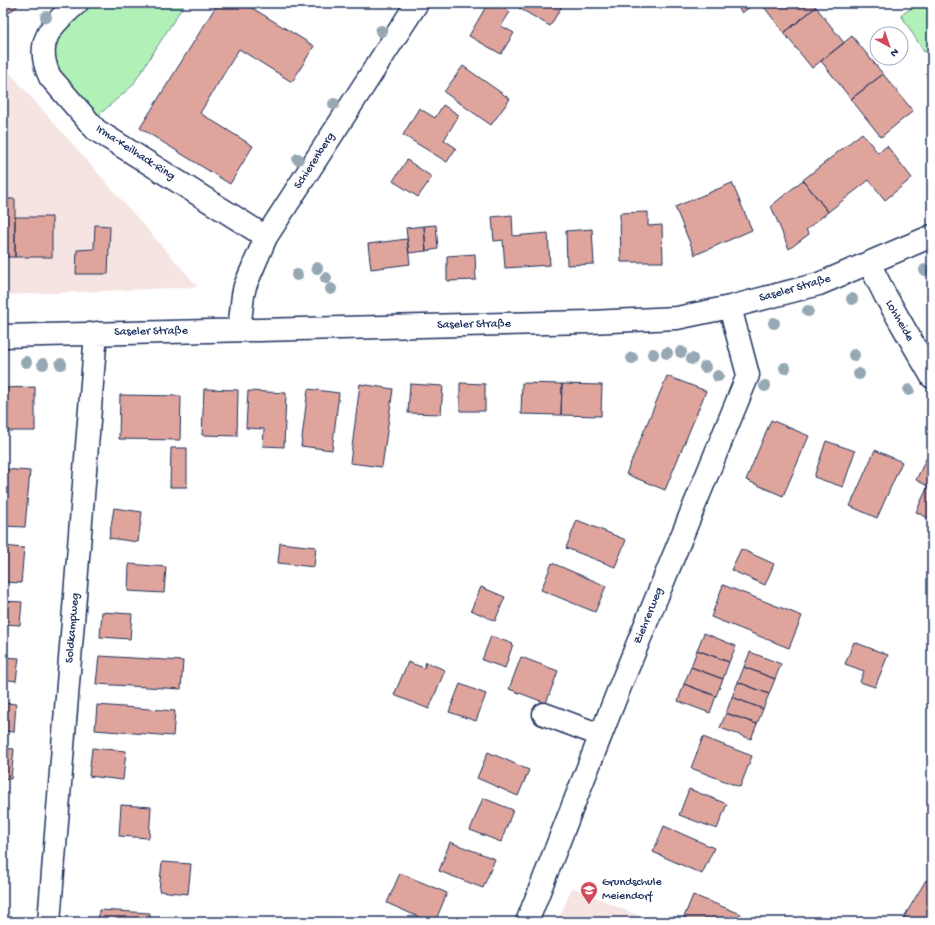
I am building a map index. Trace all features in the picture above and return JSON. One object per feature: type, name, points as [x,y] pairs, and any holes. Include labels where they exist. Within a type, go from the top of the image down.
[{"type":"street","name":"Irma-Keilhack-Ring","points":[[77,3],[53,25],[45,38],[43,53],[46,69],[50,77],[96,130],[266,237]]},
{"type":"street","name":"Schierenberg","points":[[239,330],[245,286],[266,237],[417,3]]},
{"type":"street","name":"Saseler Straße","points":[[3,336],[590,322],[677,318],[730,307],[819,284],[932,236]]},
{"type":"street","name":"Lohheide","points":[[869,263],[885,295],[932,377]]},
{"type":"street","name":"Ziehrerweg","points":[[527,922],[600,735],[748,375],[730,307]]},
{"type":"street","name":"Soldkampweg","points":[[49,922],[96,333]]},
{"type":"street","points":[[544,714],[600,735]]},
{"type":"shaded area","points":[[3,65],[198,287],[3,295]]},
{"type":"shaded area","name":"Grundschule Meiendorf","points":[[572,887],[653,922],[558,922]]},
{"type":"green space","points":[[88,3],[185,3],[132,86],[94,119],[61,77],[52,53],[63,26]]},
{"type":"green space","points":[[920,3],[932,3],[932,47],[924,52],[901,15]]},
{"type":"building","points":[[3,3],[21,3],[5,16],[3,14]]},
{"type":"building","points":[[218,3],[244,3],[314,46],[292,82],[239,49],[200,113],[253,146],[230,184],[140,128]]},
{"type":"building","points":[[488,3],[495,3],[510,12],[501,26],[514,33],[501,54],[469,36]]},
{"type":"building","points":[[522,3],[558,3],[562,6],[550,26],[519,8]]},
{"type":"building","points":[[735,3],[755,3],[742,13]]},
{"type":"building","points":[[761,3],[812,3],[816,7],[784,33]]},
{"type":"building","points":[[816,7],[844,43],[812,68],[784,33]]},
{"type":"building","points":[[852,36],[869,57],[869,66],[876,66],[883,74],[851,99],[821,61]]},
{"type":"building","points":[[463,66],[510,99],[491,125],[444,92]]},
{"type":"building","points":[[883,74],[913,111],[881,137],[851,99]]},
{"type":"building","points":[[443,105],[459,115],[444,140],[456,148],[447,162],[403,135],[419,108],[435,118]]},
{"type":"building","points":[[862,133],[878,153],[887,146],[912,178],[885,200],[869,180],[828,212],[803,180]]},
{"type":"building","points":[[407,160],[432,177],[418,197],[393,181]]},
{"type":"building","points":[[803,180],[828,212],[806,230],[809,234],[789,249],[771,206]]},
{"type":"building","points":[[732,183],[752,230],[695,255],[675,207]]},
{"type":"building","points":[[3,199],[15,199],[15,257],[3,257]]},
{"type":"building","points":[[648,212],[648,226],[662,225],[663,262],[621,262],[620,213]]},
{"type":"building","points":[[512,215],[513,236],[548,233],[550,265],[505,268],[503,240],[494,241],[492,217]]},
{"type":"building","points":[[15,217],[52,217],[52,257],[15,257]]},
{"type":"building","points":[[95,225],[110,226],[108,274],[76,274],[77,250],[94,249]]},
{"type":"building","points":[[436,225],[438,249],[426,251],[424,226]]},
{"type":"building","points":[[424,226],[426,251],[409,253],[406,228]]},
{"type":"building","points":[[592,229],[594,264],[567,265],[566,231]]},
{"type":"building","points":[[407,239],[410,264],[371,269],[368,244]]},
{"type":"building","points":[[475,254],[476,280],[447,281],[447,256]]},
{"type":"building","points":[[667,376],[706,391],[665,490],[626,474]]},
{"type":"building","points":[[460,383],[485,384],[485,411],[460,411]]},
{"type":"building","points":[[522,383],[562,384],[561,415],[521,414]]},
{"type":"building","points":[[360,384],[393,389],[382,467],[350,463]]},
{"type":"building","points":[[410,384],[443,386],[441,414],[408,413]]},
{"type":"building","points":[[562,384],[602,385],[601,416],[561,415]]},
{"type":"building","points":[[35,387],[35,431],[3,431],[3,388]]},
{"type":"building","points":[[204,389],[238,390],[237,436],[202,435]]},
{"type":"building","points":[[308,389],[339,393],[332,450],[301,446]]},
{"type":"building","points":[[248,391],[286,393],[284,447],[263,446],[264,429],[246,428]]},
{"type":"building","points":[[120,395],[181,396],[180,440],[119,439]]},
{"type":"building","points":[[771,420],[809,436],[783,496],[746,480]]},
{"type":"building","points":[[826,441],[855,451],[843,487],[814,477]]},
{"type":"building","points":[[171,448],[187,448],[187,487],[170,487]]},
{"type":"building","points":[[875,450],[902,462],[877,518],[850,506]]},
{"type":"building","points":[[927,457],[932,459],[932,520],[916,512],[928,486],[916,480]]},
{"type":"building","points":[[4,469],[30,471],[25,527],[3,526]]},
{"type":"building","points":[[114,508],[142,512],[138,542],[109,538]]},
{"type":"building","points":[[577,520],[626,540],[615,567],[566,548]]},
{"type":"building","points":[[280,543],[316,547],[314,567],[278,563]]},
{"type":"building","points":[[3,546],[24,548],[21,583],[3,582]]},
{"type":"building","points":[[741,549],[774,564],[765,585],[731,570]]},
{"type":"building","points":[[552,563],[606,586],[595,612],[541,590]]},
{"type":"building","points":[[129,564],[166,567],[164,593],[128,591]]},
{"type":"building","points":[[723,585],[802,616],[789,648],[711,617]]},
{"type":"building","points":[[481,587],[505,597],[495,621],[471,610]]},
{"type":"building","points":[[3,601],[22,602],[20,625],[3,624]]},
{"type":"building","points":[[102,612],[132,614],[130,639],[100,637]]},
{"type":"building","points":[[704,633],[736,646],[729,662],[697,650]]},
{"type":"building","points":[[491,636],[513,644],[505,668],[482,660]]},
{"type":"building","points":[[854,642],[888,655],[875,687],[860,682],[864,671],[845,664]]},
{"type":"building","points":[[697,650],[729,662],[723,679],[691,667]]},
{"type":"building","points":[[750,652],[781,664],[775,679],[744,667]]},
{"type":"building","points":[[99,656],[183,661],[181,689],[96,684]]},
{"type":"building","points":[[3,657],[19,658],[16,681],[3,679]]},
{"type":"building","points":[[521,657],[558,671],[546,703],[509,689]]},
{"type":"building","points":[[408,662],[424,668],[426,662],[445,670],[429,709],[394,695]]},
{"type":"building","points":[[691,667],[723,679],[716,696],[684,684]]},
{"type":"building","points":[[744,667],[775,679],[769,694],[738,682]]},
{"type":"building","points":[[738,682],[769,694],[763,709],[732,697]]},
{"type":"building","points":[[460,684],[486,694],[476,721],[449,712]]},
{"type":"building","points":[[684,684],[716,696],[710,713],[678,701]]},
{"type":"building","points":[[732,697],[763,709],[757,724],[726,713]]},
{"type":"building","points":[[3,703],[16,704],[14,732],[3,731]]},
{"type":"building","points":[[97,705],[175,711],[173,736],[95,730]]},
{"type":"building","points":[[726,713],[757,724],[751,739],[720,728]]},
{"type":"building","points":[[703,737],[752,756],[740,787],[691,768]]},
{"type":"building","points":[[3,748],[14,749],[11,779],[3,778]]},
{"type":"building","points":[[92,748],[126,751],[123,780],[89,776]]},
{"type":"building","points":[[488,752],[529,770],[518,796],[477,778]]},
{"type":"building","points":[[689,789],[727,804],[717,829],[679,815]]},
{"type":"building","points":[[483,798],[513,810],[501,842],[470,830]]},
{"type":"building","points":[[121,805],[151,807],[149,838],[119,836]]},
{"type":"building","points":[[664,826],[714,848],[702,874],[653,852]]},
{"type":"building","points":[[450,842],[495,859],[483,888],[439,871]]},
{"type":"building","points":[[162,862],[191,864],[188,894],[159,891]]},
{"type":"building","points":[[400,873],[447,893],[435,922],[430,922],[387,903]]},
{"type":"building","points":[[926,880],[932,884],[932,922],[901,922]]},
{"type":"building","points":[[693,895],[741,914],[738,922],[682,922]]},
{"type":"building","points":[[99,910],[150,913],[150,922],[98,922]]},
{"type":"place","name":"Grundschule Meiendorf","points":[[589,905]]}]
